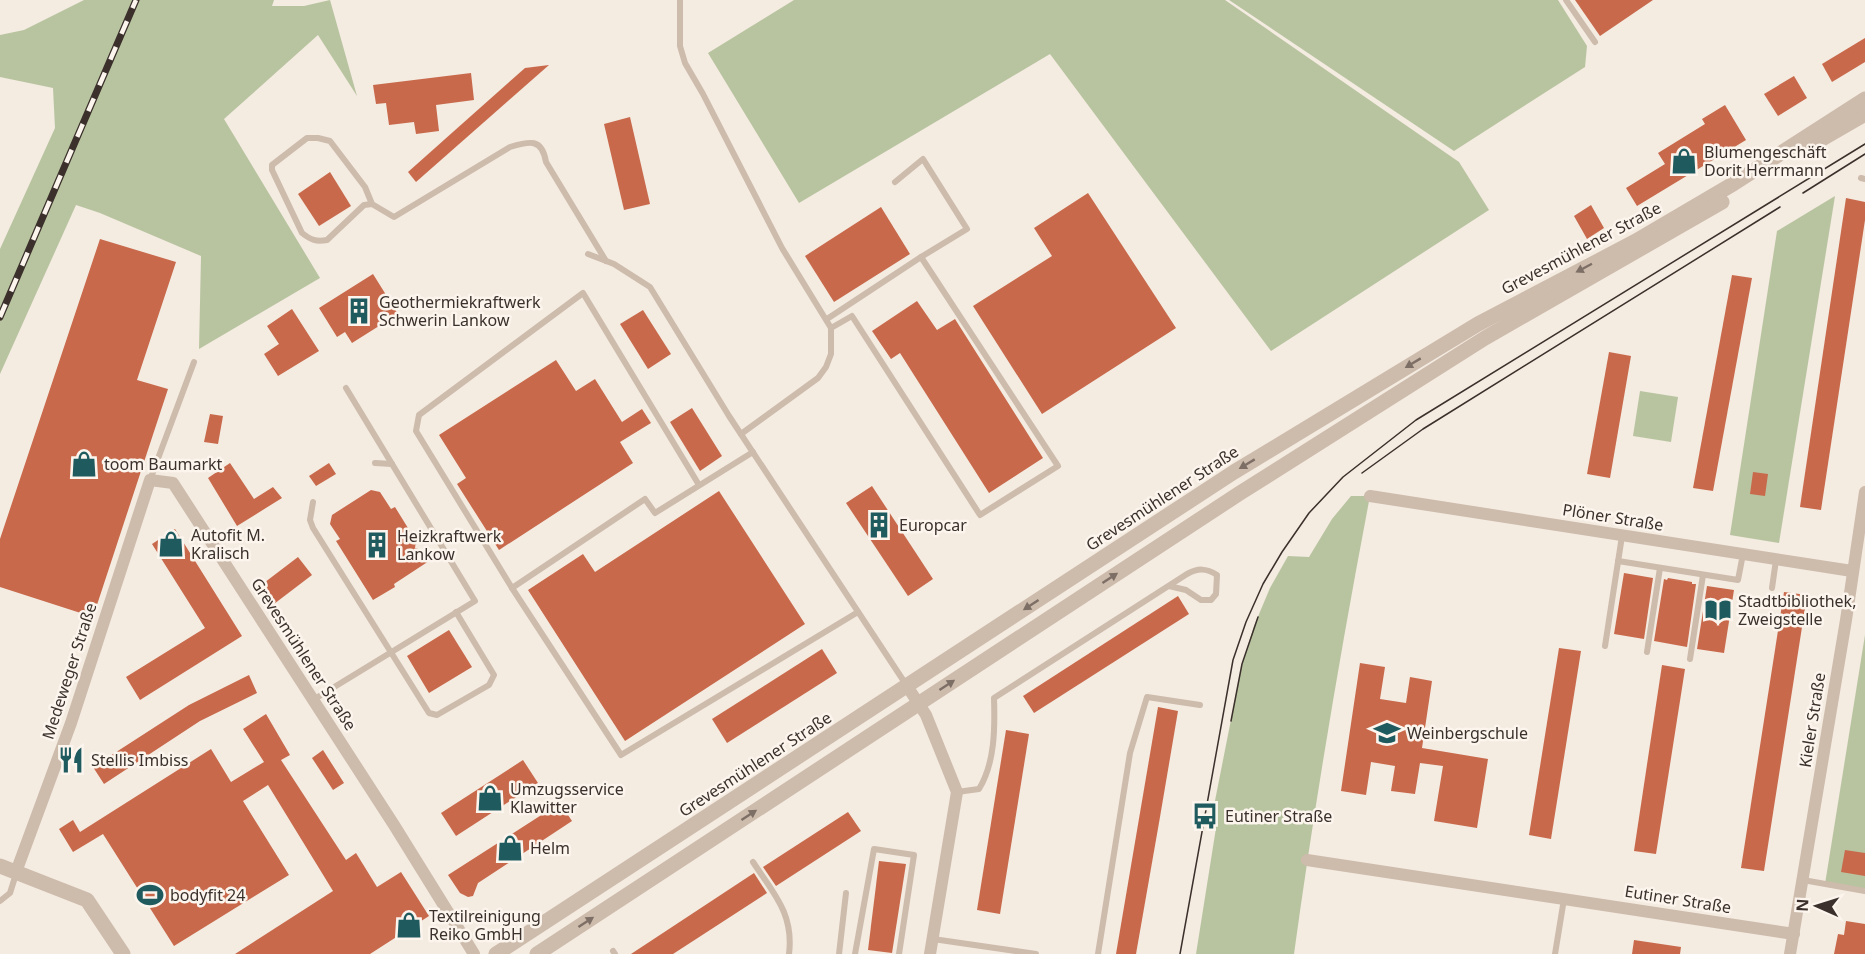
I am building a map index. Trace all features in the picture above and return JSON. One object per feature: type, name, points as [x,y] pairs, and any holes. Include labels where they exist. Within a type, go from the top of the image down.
[{"type":"street","name":"Grevesmühlener Straße","points":[[496,954],[1234,472],[1478,324],[1636,241],[1733,184],[1865,99]]},
{"type":"street","name":"Grevesmühlener Straße","points":[[537,954],[1240,493],[1485,338],[1697,218],[1865,114]]},
{"type":"street","name":"Grevesmühlener Straße","points":[[150,480],[173,483],[474,954]]},
{"type":"street","name":"Medeweger Straße","points":[[16,872],[71,723],[150,480]]},
{"type":"street","name":"Kieler Straße","points":[[1790,954],[1865,492]]},
{"type":"street","name":"Plöner Straße","points":[[1370,496],[1852,571]]},
{"type":"street","points":[[907,686],[926,715],[957,792],[930,954]]},
{"type":"street","name":"Eutiner Straße","points":[[1307,860],[1794,934]]},
{"type":"street","points":[[0,866],[87,900],[123,954]]},
{"type":"lane","points":[[680,0],[680,46],[684,63],[703,94],[782,248],[831,328],[831,354],[818,378],[741,434]]},
{"type":"lane","points":[[1566,0],[1595,42]]},
{"type":"lane","points":[[372,204],[364,206],[327,240],[310,240],[302,234],[297,225],[272,170],[272,165],[307,138],[330,141],[365,187],[372,204],[394,217],[510,147],[527,142],[533,143],[544,150],[546,162],[606,261]]},
{"type":"lane","points":[[827,319],[921,256],[967,229],[923,159],[895,182]]},
{"type":"lane","points":[[588,254],[614,264],[650,287],[741,434],[907,686]]},
{"type":"lane","points":[[831,328],[852,316],[980,515],[1058,466],[921,256]]},
{"type":"lane","points":[[699,485],[583,293],[418,415],[416,431],[512,588],[621,755],[858,612]]},
{"type":"lane","points":[[150,480],[194,362]]},
{"type":"lane","points":[[312,700],[474,601],[346,388]]},
{"type":"lane","points":[[512,588],[645,499],[655,513],[753,452]]},
{"type":"lane","points":[[375,463],[392,464]]},
{"type":"lane","points":[[313,502],[310,520],[313,528],[429,713],[437,715],[489,685],[494,675],[456,612]]},
{"type":"lane","points":[[1605,646],[1622,535]]},
{"type":"lane","points":[[1618,561],[1738,580],[1743,554]]},
{"type":"lane","points":[[1772,588],[1776,559]]},
{"type":"lane","points":[[1647,652],[1660,568]]},
{"type":"lane","points":[[957,792],[979,789],[987,775],[995,725],[994,698],[1169,586],[1195,570],[1204,569],[1217,575],[1218,588],[1211,600],[1201,600],[1186,590],[1169,586]]},
{"type":"lane","points":[[1690,659],[1704,575]]},
{"type":"lane","points":[[1098,954],[1130,753],[1147,697],[1200,705]]},
{"type":"lane","points":[[855,954],[874,849],[914,855],[899,954]]},
{"type":"lane","points":[[753,862],[786,915],[791,936],[789,954]]},
{"type":"lane","points":[[0,901],[10,892],[16,872]]},
{"type":"lane","points":[[1803,880],[1865,891]]},
{"type":"lane","points":[[840,954],[846,893]]},
{"type":"lane","points":[[1555,954],[1564,898]]},
{"type":"lane","points":[[932,939],[1036,954]]},
{"type":"green space","points":[[84,0],[274,0],[272,6],[304,6],[330,0],[357,96],[318,35],[224,119],[320,278],[199,349],[201,256],[76,205],[0,374],[0,249],[55,128],[53,88],[0,77],[0,35],[24,30]]},
{"type":"green space","points":[[794,0],[1225,0],[1459,162],[1489,210],[1271,351],[1050,54],[799,203],[708,53]]},
{"type":"green space","points":[[1229,0],[1558,0],[1587,46],[1585,67],[1454,151]]},
{"type":"green space","points":[[1835,196],[1779,543],[1730,535],[1777,231]]},
{"type":"green space","points":[[1640,391],[1678,397],[1671,442],[1633,436]]},
{"type":"green space","points":[[1351,496],[1370,496],[1329,725],[1294,954],[1196,954],[1216,828],[1210,826],[1242,664],[1254,626],[1270,588],[1288,556],[1309,557],[1332,519]]},
{"type":"green space","points":[[1865,635],[1865,891],[1825,884]]},
{"type":"building","points":[[1575,0],[1653,0],[1600,36]]},
{"type":"building","points":[[1865,38],[1865,62],[1832,82],[1822,64]]},
{"type":"building","points":[[549,65],[416,182],[408,172],[525,68]]},
{"type":"building","points":[[471,73],[474,100],[436,105],[439,131],[416,134],[414,122],[389,125],[386,103],[376,104],[373,85]]},
{"type":"building","points":[[1794,76],[1807,98],[1778,116],[1764,94]]},
{"type":"building","points":[[1725,105],[1746,140],[1637,206],[1626,188],[1665,164],[1658,153],[1705,124],[1702,119]]},
{"type":"building","points":[[630,117],[650,204],[624,210],[604,124]]},
{"type":"building","points":[[330,172],[351,206],[319,226],[298,194]]},
{"type":"building","points":[[1088,193],[1176,328],[1042,414],[973,306],[1052,256],[1034,228]]},
{"type":"building","points":[[1846,198],[1865,202],[1865,220],[1821,510],[1800,507]]},
{"type":"building","points":[[1591,205],[1604,228],[1587,239],[1574,216]]},
{"type":"building","points":[[881,207],[910,254],[834,302],[805,256]]},
{"type":"building","name":"toom Baumarkt","points":[[100,239],[176,262],[137,380],[168,389],[93,617],[0,587],[0,539]]},
{"type":"building","name":"Geothermiekraftwerk Schwerin Lankow","points":[[373,274],[398,314],[352,343],[345,332],[337,337],[319,308]]},
{"type":"building","points":[[1732,275],[1752,278],[1713,491],[1693,488]]},
{"type":"building","points":[[917,301],[937,330],[955,319],[1043,458],[989,493],[900,353],[891,359],[872,331]]},
{"type":"building","points":[[292,309],[319,351],[278,376],[264,354],[279,344],[267,326]]},
{"type":"building","points":[[643,310],[671,354],[648,369],[620,324]]},
{"type":"building","points":[[1609,352],[1631,356],[1610,478],[1587,474]]},
{"type":"building","points":[[556,360],[576,391],[595,379],[622,422],[642,409],[651,423],[620,442],[633,463],[499,550],[457,484],[466,478],[439,435]]},
{"type":"building","points":[[692,408],[722,456],[700,471],[670,422]]},
{"type":"building","points":[[210,414],[223,416],[218,444],[204,442]]},
{"type":"building","points":[[230,463],[254,499],[273,487],[282,498],[237,526],[208,478]]},
{"type":"building","points":[[329,463],[336,474],[316,486],[309,476]]},
{"type":"building","points":[[1753,472],[1768,474],[1765,496],[1750,494]]},
{"type":"building","name":"Europcar","points":[[872,486],[933,579],[908,596],[846,503]]},
{"type":"building","name":"Heizkraftwerk Lankow","points":[[371,490],[380,492],[391,509],[395,507],[416,541],[415,548],[422,550],[429,561],[394,584],[395,587],[373,600],[336,541],[340,539],[330,524],[332,515]]},
{"type":"building","points":[[719,491],[805,624],[625,741],[528,590],[583,554],[595,572]]},
{"type":"building","points":[[175,529],[242,636],[140,700],[126,677],[205,628],[152,544]]},
{"type":"building","points":[[298,557],[312,575],[270,607],[256,589]]},
{"type":"building","points":[[1624,573],[1653,578],[1644,639],[1614,634]]},
{"type":"building","points":[[1664,579],[1696,584],[1687,647],[1654,641]]},
{"type":"building","points":[[1707,586],[1734,590],[1724,653],[1697,649]]},
{"type":"building","points":[[1784,592],[1807,595],[1764,871],[1741,868]]},
{"type":"building","points":[[1178,596],[1189,614],[1034,713],[1023,696]]},
{"type":"building","points":[[449,630],[472,667],[429,693],[407,656]]},
{"type":"building","points":[[1559,648],[1581,651],[1551,839],[1529,835]]},
{"type":"building","points":[[822,649],[837,673],[727,743],[712,719]]},
{"type":"building","name":"Weinbergschule","points":[[1360,663],[1385,667],[1380,699],[1406,703],[1410,677],[1432,681],[1422,748],[1488,759],[1477,828],[1434,821],[1443,766],[1420,763],[1415,794],[1391,791],[1395,766],[1371,762],[1366,795],[1341,791]]},
{"type":"building","points":[[1662,665],[1685,669],[1656,854],[1634,851]]},
{"type":"building","points":[[249,675],[257,693],[200,721],[104,784],[93,767],[189,705]]},
{"type":"building","points":[[1158,707],[1178,711],[1160,817],[1136,954],[1116,954]]},
{"type":"building","points":[[266,714],[290,755],[281,760],[346,860],[356,853],[377,887],[401,872],[429,916],[370,954],[235,954],[333,891],[268,785],[243,801],[289,875],[174,946],[103,834],[73,852],[59,829],[73,820],[80,832],[211,749],[231,782],[264,762],[243,729]]},
{"type":"building","points":[[1006,730],[1029,734],[1000,914],[977,910]]},
{"type":"building","points":[[323,750],[344,783],[333,790],[312,758]]},
{"type":"building","name":"Umzugsservice Klawitter","points":[[523,760],[538,783],[456,836],[441,813]]},
{"type":"building","name":"Helm","points":[[560,803],[572,821],[478,883],[473,896],[468,897],[460,893],[448,875]]},
{"type":"building","points":[[848,812],[861,831],[776,886],[763,867]]},
{"type":"building","points":[[1845,850],[1865,853],[1865,876],[1841,872]]},
{"type":"building","points":[[879,861],[906,864],[892,953],[868,950]]},
{"type":"building","points":[[754,873],[767,893],[673,954],[631,954]]},
{"type":"building","points":[[1846,921],[1865,924],[1865,954],[1834,954],[1838,934],[1844,935]]},
{"type":"building","points":[[1634,940],[1681,947],[1680,954],[1632,954]]},
{"type":"tram line","points":[[1180,954],[1233,660],[1246,622],[1263,584],[1309,513],[1343,477],[1416,420],[1865,144]]},
{"type":"tram line","points":[[1803,193],[1865,154]]},
{"type":"tram line","points":[[1362,473],[1423,429],[1780,207]]},
{"type":"tram line","points":[[1231,721],[1242,664],[1258,617]]},
{"type":"railway","points":[[0,317],[136,0]]},
{"type":"place","name":"Blumengeschäft Dorit Herrmann","points":[[1684,161]]},
{"type":"place","name":"Geothermiekraftwerk Schwerin Lankow","points":[[359,311]]},
{"type":"place","name":"toom Baumarkt","points":[[84,464]]},
{"type":"place","name":"Europcar","points":[[879,525]]},
{"type":"place","name":"Autofit M. Kralisch","points":[[171,544]]},
{"type":"place","name":"Heizkraftwerk Lankow","points":[[377,545]]},
{"type":"place","name":"Stadtbibliothek, Zweigstelle","points":[[1718,610]]},
{"type":"place","name":"Weinbergschule","points":[[1387,733]]},
{"type":"place","name":"Stellis Imbiss","points":[[71,760]]},
{"type":"place","name":"Umzugsservice Klawitter","points":[[490,798]]},
{"type":"place","name":"Eutiner Straße","points":[[1205,816]]},
{"type":"place","name":"Helm","points":[[510,848]]},
{"type":"place","name":"bodyfit 24","points":[[150,895]]},
{"type":"place","name":"Textilreinigung Reiko GmbH","points":[[409,925]]}]
